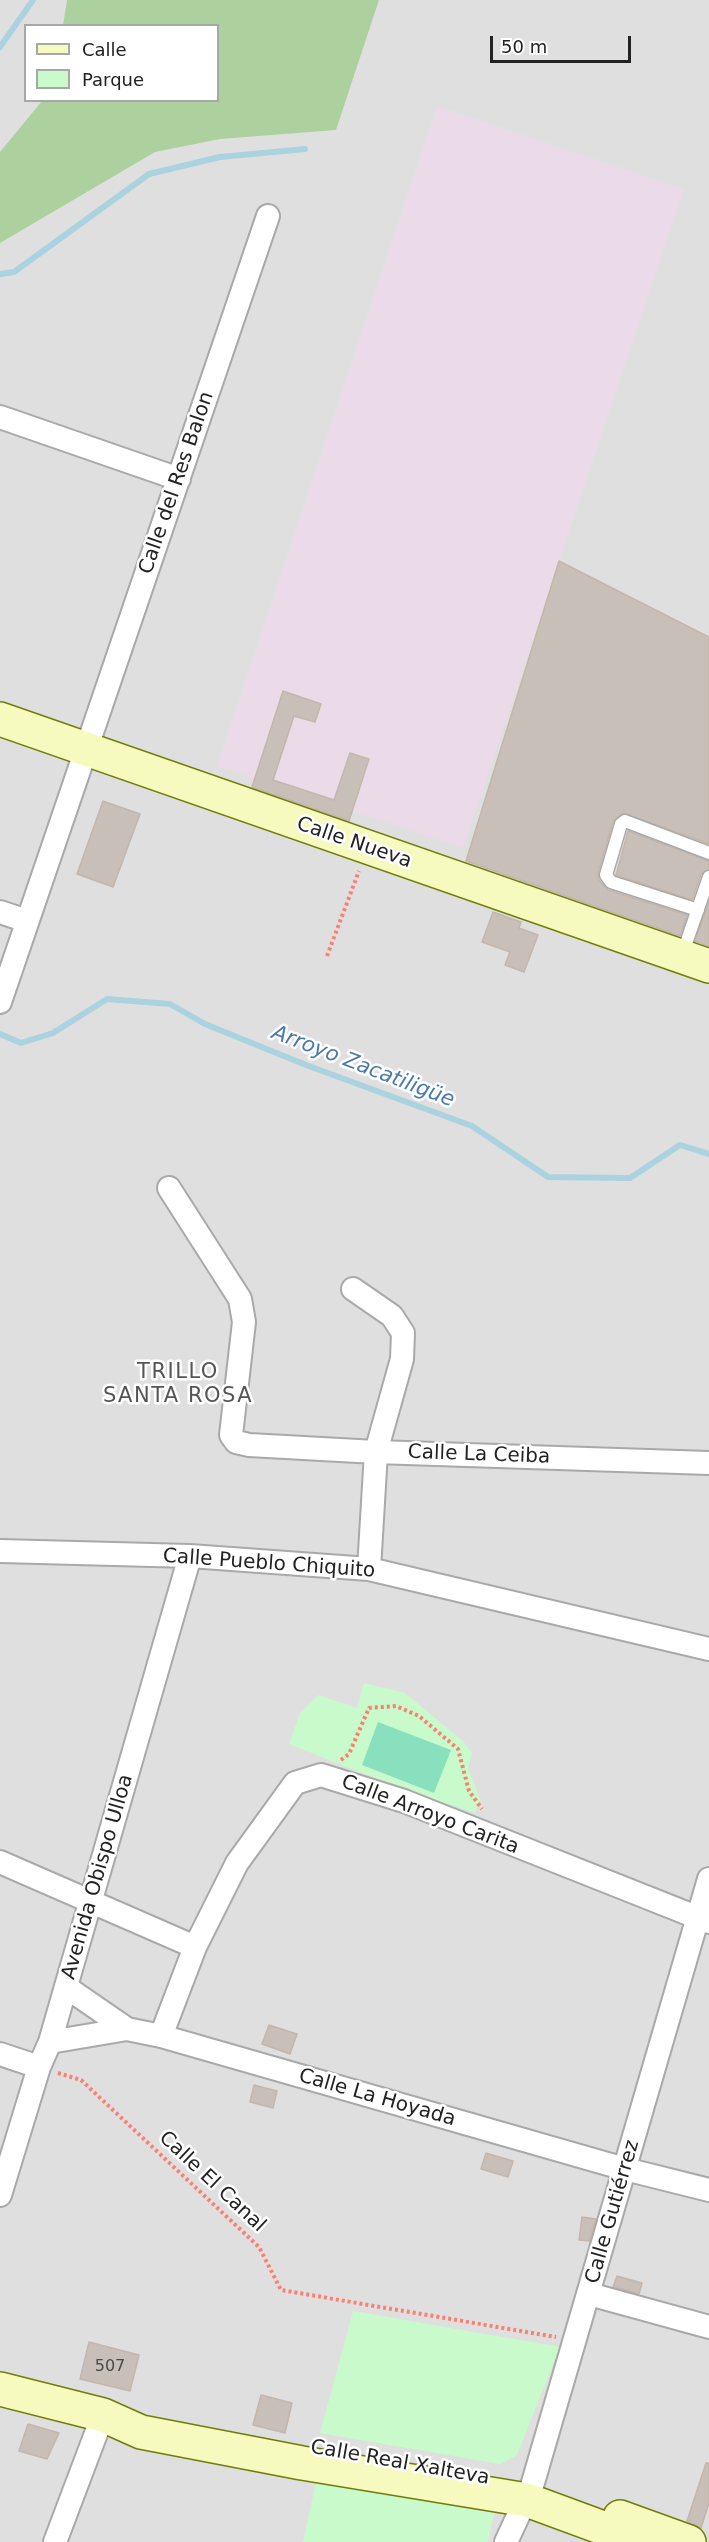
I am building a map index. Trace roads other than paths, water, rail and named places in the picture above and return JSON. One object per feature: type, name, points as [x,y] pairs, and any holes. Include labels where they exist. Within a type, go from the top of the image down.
[{"type":"street","name":"Calle del Res Balon","points":[[2,994],[268,216]]},
{"type":"street","points":[[0,417],[179,479]]},
{"type":"street","name":"Calle Nueva","points":[[0,719],[695,961]]},
{"type":"street","points":[[0,912],[27,921]]},
{"type":"street","name":"Calle La Ceiba","points":[[169,1188],[240,1299],[244,1322],[231,1436],[236,1442],[249,1445],[376,1452],[709,1463]]},
{"type":"street","points":[[353,1289],[392,1316],[403,1333],[402,1359],[376,1452],[369,1569]]},
{"type":"street","name":"Calle Pueblo Chiquito","points":[[0,1551],[190,1557],[369,1569],[709,1649]]},
{"type":"street","name":"Avenida Obispo Ulloa","points":[[0,2195],[39,2067],[50,2042],[190,1557]]},
{"type":"street","name":"Calle Arroyo Carita","points":[[161,2036],[195,1947],[237,1863],[295,1783],[321,1775],[404,1801],[703,1921]]},
{"type":"street","points":[[0,1862],[195,1947]]},
{"type":"street","name":"Calle Gutiérrez","points":[[506,2542],[530,2493],[625,2169],[703,1921],[709,1879]]},
{"type":"street","name":"Calle La Hoyada","points":[[66,1987],[127,2029]]},
{"type":"street","name":"Calle La Hoyada","points":[[50,2042],[127,2029],[161,2036],[625,2169],[709,2190]]},
{"type":"street","points":[[0,2054],[39,2067]]},
{"type":"street","points":[[589,2294],[709,2327]]},
{"type":"street","name":"Calle Real Xalteva","points":[[0,2390],[103,2415],[144,2415],[303,2455],[530,2493],[689,2542]]},
{"type":"street","points":[[55,2542],[103,2415]]},
{"type":"street","name":"Calle Real Xalteva","points":[[530,2493],[641,2542]]},
{"type":"lane","points":[[698,910],[611,882],[606,875],[621,824],[625,821],[709,853]]},
{"type":"lane","points":[[695,961],[698,910],[709,877]]},
{"type":"waterway","points":[[0,47],[33,0]]},
{"type":"waterway","points":[[0,274],[14,272],[149,174],[220,157],[305,149]]},
{"type":"waterway","name":"Arroyo Zacatiligüe","points":[[0,1034],[21,1043],[53,1033],[107,999],[170,1004],[205,1024],[306,1065],[472,1126],[548,1177],[630,1178],[680,1145],[709,1154]]},
{"type":"district","name":"TRILLO SANTA ROSA","points":[[178,1385]]}]
